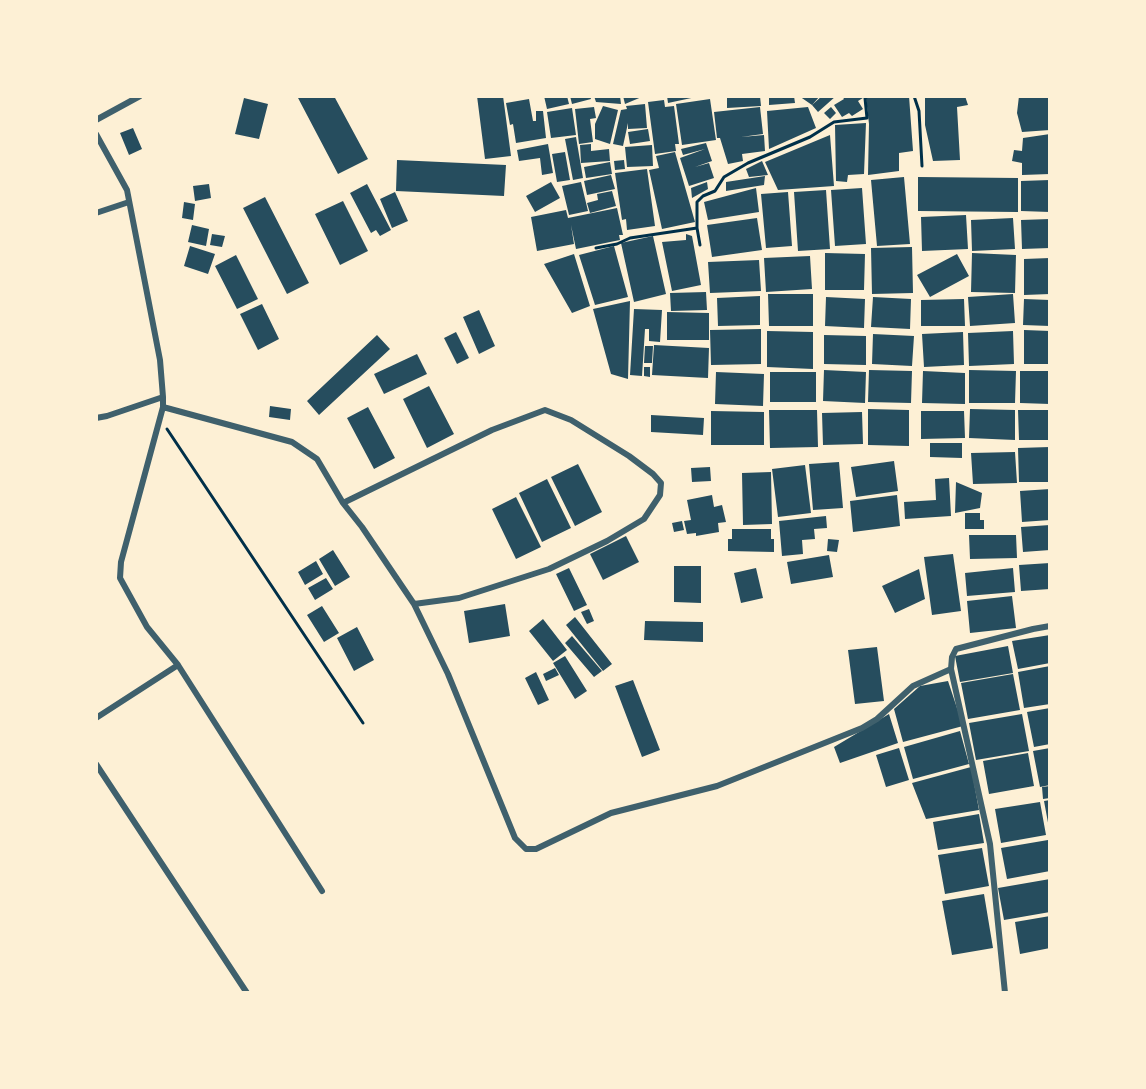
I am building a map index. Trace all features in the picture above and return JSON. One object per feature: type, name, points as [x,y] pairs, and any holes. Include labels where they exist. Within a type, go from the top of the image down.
[{"type":"street","points":[[96,120],[140,96]]},
{"type":"street","points":[[96,134],[127,190],[160,360],[163,398],[163,407],[121,562],[120,578],[147,627],[178,666],[322,891]]},
{"type":"street","points":[[96,213],[129,202]]},
{"type":"street","points":[[96,418],[163,398]]},
{"type":"street","points":[[163,407],[292,442],[317,459],[343,503],[414,604],[448,674],[515,838],[526,849],[536,849],[611,813],[717,786],[862,728],[877,719],[913,686],[951,669]]},
{"type":"street","points":[[343,503],[492,430],[545,410],[572,420],[629,456],[661,483],[660,495],[644,519],[607,541],[549,568],[482,591],[459,598],[414,604]]},
{"type":"street","points":[[1005,993],[990,844],[951,669],[952,657],[956,649],[1050,626]]},
{"type":"street","points":[[96,718],[178,666]]},
{"type":"street","points":[[96,764],[248,993]]},
{"type":"path","points":[[700,245],[697,228],[697,202],[703,196],[715,191],[724,177],[748,163],[810,137],[834,122],[867,118],[865,98],[868,96]]},
{"type":"path","points":[[914,96],[919,111],[921,166]]},
{"type":"path","points":[[596,248],[617,244],[630,238],[697,228]]},
{"type":"path","points":[[160,418],[363,723]]},
{"type":"building","points":[[297,96],[334,96],[368,159],[338,174]]},
{"type":"building","points":[[477,96],[503,96],[511,156],[485,159]]},
{"type":"building","points":[[544,96],[567,96],[569,104],[547,109]]},
{"type":"building","points":[[570,96],[590,96],[591,99],[572,104]]},
{"type":"building","points":[[594,96],[620,96],[621,104],[596,102]]},
{"type":"building","points":[[623,96],[644,96],[625,104]]},
{"type":"building","points":[[667,96],[696,96],[696,97],[668,103]]},
{"type":"building","points":[[727,96],[760,96],[761,106],[727,108]]},
{"type":"building","points":[[769,96],[794,96],[795,103],[769,105]]},
{"type":"building","points":[[799,96],[820,96],[812,105]]},
{"type":"building","points":[[822,96],[836,96],[818,112],[812,105]]},
{"type":"building","points":[[842,96],[866,96],[858,101],[863,109],[852,116],[849,113],[842,117],[834,105],[844,99]]},
{"type":"building","points":[[909,96],[913,151],[899,153],[899,171],[868,175],[869,124],[866,98]]},
{"type":"building","points":[[925,96],[965,96],[968,105],[957,107],[960,160],[933,161],[925,125]]},
{"type":"building","points":[[1019,96],[1050,96],[1050,130],[1022,132],[1017,113]]},
{"type":"building","points":[[244,98],[268,104],[259,139],[235,134]]},
{"type":"building","points":[[529,99],[533,121],[536,121],[536,111],[543,111],[546,138],[516,143],[506,103]]},
{"type":"building","points":[[710,99],[716,140],[682,145],[676,104]]},
{"type":"building","points":[[664,100],[665,107],[674,106],[679,144],[675,144],[676,151],[655,154],[648,102]]},
{"type":"building","points":[[645,104],[647,128],[628,129],[628,123],[623,146],[613,144],[621,110],[627,109],[626,106]]},
{"type":"building","points":[[603,106],[618,110],[610,144],[595,139],[595,124]]},
{"type":"building","points":[[594,107],[596,118],[590,119],[593,142],[579,144],[575,109]]},
{"type":"building","points":[[760,107],[763,134],[741,137],[764,135],[765,151],[742,154],[743,161],[728,164],[720,138],[717,138],[714,112]]},
{"type":"building","points":[[808,107],[816,128],[769,149],[767,111]]},
{"type":"building","points":[[831,107],[836,113],[830,119],[824,113]]},
{"type":"building","points":[[572,108],[576,135],[551,138],[547,112]]},
{"type":"building","points":[[866,123],[864,174],[848,175],[847,182],[836,181],[835,125]]},
{"type":"building","points":[[133,128],[142,149],[129,155],[120,133]]},
{"type":"building","points":[[648,129],[650,141],[630,144],[628,132]]},
{"type":"building","points":[[1050,134],[1050,174],[1022,175],[1022,163],[1012,161],[1014,150],[1022,151],[1023,138]]},
{"type":"building","points":[[830,135],[834,186],[778,190],[765,162]]},
{"type":"building","points":[[576,137],[583,178],[573,180],[565,139]]},
{"type":"building","points":[[706,143],[712,161],[695,167],[709,163],[714,178],[689,186],[680,158],[705,149],[683,155],[681,149]]},
{"type":"building","points":[[548,144],[553,173],[542,175],[540,158],[519,161],[517,150]]},
{"type":"building","points":[[591,144],[591,151],[609,149],[610,161],[581,163],[580,145]]},
{"type":"building","points":[[652,145],[653,166],[627,167],[625,147]]},
{"type":"building","points":[[565,152],[570,180],[557,182],[552,154]]},
{"type":"building","points":[[675,152],[695,222],[662,229],[649,170],[659,168],[656,156]]},
{"type":"building","points":[[397,160],[506,165],[504,196],[396,191]]},
{"type":"building","points":[[624,160],[625,169],[615,170],[614,161]]},
{"type":"building","points":[[762,161],[768,175],[749,177],[746,169]]},
{"type":"building","points":[[610,162],[612,174],[586,178],[584,167]]},
{"type":"building","points":[[647,169],[655,226],[627,230],[626,219],[622,220],[615,173]]},
{"type":"building","points":[[611,175],[615,189],[587,195],[584,181]]},
{"type":"building","points":[[765,176],[764,185],[726,191],[726,182]]},
{"type":"building","points":[[904,177],[910,244],[877,246],[871,180]]},
{"type":"building","points":[[918,177],[1018,178],[1018,212],[918,211]]},
{"type":"building","points":[[1050,180],[1050,212],[1021,211],[1021,181]]},
{"type":"building","points":[[551,182],[560,198],[535,212],[526,196]]},
{"type":"building","points":[[581,182],[588,211],[569,215],[562,186]]},
{"type":"building","points":[[707,182],[708,189],[692,198],[691,188]]},
{"type":"building","points":[[209,184],[211,198],[195,201],[193,186]]},
{"type":"building","points":[[367,184],[391,230],[380,236],[376,230],[371,233],[350,193]]},
{"type":"building","points":[[756,188],[759,212],[708,220],[704,202]]},
{"type":"building","points":[[862,188],[866,244],[835,246],[831,190]]},
{"type":"building","points":[[826,190],[830,249],[798,251],[794,192]]},
{"type":"building","points":[[612,191],[616,206],[590,213],[587,203],[598,200],[597,194]]},
{"type":"building","points":[[395,192],[408,221],[392,228],[380,199]]},
{"type":"building","points":[[788,192],[792,246],[766,248],[761,194]]},
{"type":"building","points":[[265,197],[309,283],[287,294],[243,208]]},
{"type":"building","points":[[343,201],[368,251],[340,265],[315,214]]},
{"type":"building","points":[[184,202],[195,204],[193,220],[182,218]]},
{"type":"building","points":[[617,208],[623,235],[619,235],[620,240],[576,249],[571,225],[574,244],[537,251],[531,217],[566,210],[568,218]]},
{"type":"building","points":[[966,215],[968,249],[922,251],[921,217]]},
{"type":"building","points":[[757,218],[762,250],[712,257],[707,225]]},
{"type":"building","points":[[1013,218],[1015,249],[972,251],[971,220]]},
{"type":"building","points":[[1050,219],[1050,248],[1022,249],[1021,220]]},
{"type":"building","points":[[192,225],[209,229],[206,246],[188,242]]},
{"type":"building","points":[[212,234],[225,236],[222,247],[210,245]]},
{"type":"building","points":[[686,234],[692,236],[701,285],[672,291],[662,242],[686,240]]},
{"type":"building","points":[[653,236],[666,294],[634,302],[621,243]]},
{"type":"building","points":[[190,246],[215,254],[208,274],[184,266]]},
{"type":"building","points":[[614,246],[628,297],[595,305],[579,255]]},
{"type":"building","points":[[912,247],[913,293],[872,294],[871,248]]},
{"type":"building","points":[[825,253],[865,254],[864,290],[825,290]]},
{"type":"building","points":[[972,253],[1016,255],[1015,293],[971,292]]},
{"type":"building","points":[[574,254],[590,306],[572,313],[544,264]]},
{"type":"building","points":[[957,254],[969,276],[930,297],[917,275]]},
{"type":"building","points":[[236,255],[258,299],[237,309],[215,266]]},
{"type":"building","points":[[810,256],[812,289],[766,292],[764,258]]},
{"type":"building","points":[[1050,258],[1050,294],[1024,295],[1024,259]]},
{"type":"building","points":[[759,260],[761,291],[710,293],[708,262]]},
{"type":"building","points":[[706,292],[707,310],[671,311],[670,293]]},
{"type":"building","points":[[768,294],[813,294],[813,326],[769,326]]},
{"type":"building","points":[[1013,294],[1015,323],[970,326],[968,297]]},
{"type":"building","points":[[760,296],[760,325],[718,326],[717,298]]},
{"type":"building","points":[[826,297],[865,299],[864,328],[825,326]]},
{"type":"building","points":[[873,297],[911,299],[910,329],[871,327]]},
{"type":"building","points":[[964,299],[965,326],[921,326],[921,300]]},
{"type":"building","points":[[1024,299],[1050,300],[1050,326],[1023,325]]},
{"type":"building","points":[[630,301],[628,379],[611,374],[593,309]]},
{"type":"building","points":[[262,304],[279,339],[258,350],[240,314]]},
{"type":"building","points":[[634,309],[662,310],[660,342],[649,341],[649,329],[645,329],[642,376],[630,375]]},
{"type":"building","points":[[479,310],[495,346],[479,354],[463,317]]},
{"type":"building","points":[[667,312],[709,313],[709,340],[667,340]]},
{"type":"building","points":[[761,329],[761,364],[711,365],[710,330]]},
{"type":"building","points":[[1024,330],[1050,331],[1050,364],[1024,364]]},
{"type":"building","points":[[767,331],[813,332],[813,369],[767,367]]},
{"type":"building","points":[[1013,331],[1014,364],[969,366],[968,333]]},
{"type":"building","points":[[456,332],[469,358],[457,364],[444,338]]},
{"type":"building","points":[[963,332],[964,365],[924,367],[922,334]]},
{"type":"building","points":[[873,334],[914,336],[912,366],[872,364]]},
{"type":"building","points":[[377,335],[390,349],[319,415],[307,401]]},
{"type":"building","points":[[824,335],[866,336],[866,365],[824,364]]},
{"type":"building","points":[[654,345],[709,348],[708,378],[652,375]]},
{"type":"building","points":[[645,346],[653,346],[652,363],[644,363]]},
{"type":"building","points":[[417,354],[427,374],[384,394],[374,374]]},
{"type":"building","points":[[644,367],[650,367],[650,377],[644,376]]},
{"type":"building","points":[[824,370],[866,372],[865,403],[823,401]]},
{"type":"building","points":[[869,370],[912,371],[911,403],[868,402]]},
{"type":"building","points":[[969,370],[1016,371],[1015,403],[969,403]]},
{"type":"building","points":[[923,371],[965,373],[965,404],[922,403]]},
{"type":"building","points":[[1020,371],[1050,371],[1050,404],[1020,403]]},
{"type":"building","points":[[716,372],[764,374],[763,406],[715,404]]},
{"type":"building","points":[[770,372],[816,372],[816,402],[770,402]]},
{"type":"building","points":[[429,386],[454,434],[427,448],[403,399]]},
{"type":"building","points":[[270,406],[291,409],[290,420],[269,417]]},
{"type":"building","points":[[368,407],[395,458],[374,469],[347,418]]},
{"type":"building","points":[[868,409],[909,410],[909,446],[868,445]]},
{"type":"building","points":[[970,409],[1015,410],[1015,440],[969,438]]},
{"type":"building","points":[[769,410],[817,410],[818,447],[770,448]]},
{"type":"building","points":[[1018,410],[1050,410],[1050,440],[1019,440]]},
{"type":"building","points":[[711,411],[764,412],[764,445],[711,445]]},
{"type":"building","points":[[921,411],[964,411],[965,438],[921,439]]},
{"type":"building","points":[[862,412],[863,444],[823,445],[822,413]]},
{"type":"building","points":[[651,415],[704,418],[703,435],[651,432]]},
{"type":"building","points":[[930,443],[962,443],[962,458],[930,457]]},
{"type":"building","points":[[1050,447],[1050,482],[1019,482],[1018,448]]},
{"type":"building","points":[[1015,452],[1017,483],[973,484],[971,453]]},
{"type":"building","points":[[894,461],[898,491],[856,497],[851,467]]},
{"type":"building","points":[[839,462],[843,508],[813,510],[809,464]]},
{"type":"building","points":[[578,464],[602,512],[575,526],[551,477]]},
{"type":"building","points":[[805,465],[811,513],[778,517],[772,469]]},
{"type":"building","points":[[710,467],[711,481],[692,482],[691,468]]},
{"type":"building","points":[[771,472],[772,524],[743,525],[742,473]]},
{"type":"building","points":[[949,478],[951,516],[905,519],[904,502],[936,500],[935,479]]},
{"type":"building","points":[[547,479],[571,528],[542,542],[519,493]]},
{"type":"building","points":[[956,482],[982,493],[980,508],[955,513]]},
{"type":"building","points":[[1050,489],[1050,520],[1022,522],[1020,491]]},
{"type":"building","points":[[712,495],[714,507],[722,505],[726,522],[718,523],[719,532],[696,536],[696,533],[687,534],[684,521],[691,520],[687,500]]},
{"type":"building","points":[[897,495],[900,526],[853,532],[850,501]]},
{"type":"building","points":[[516,497],[541,547],[516,559],[492,509]]},
{"type":"building","points":[[965,513],[980,513],[980,520],[984,520],[984,529],[965,529]]},
{"type":"building","points":[[826,516],[827,528],[814,529],[815,539],[802,540],[803,554],[782,556],[779,521]]},
{"type":"building","points":[[682,521],[684,530],[674,532],[672,523]]},
{"type":"building","points":[[1050,525],[1050,550],[1023,552],[1021,527]]},
{"type":"building","points":[[732,529],[771,529],[774,552],[728,551],[728,539],[732,539]]},
{"type":"building","points":[[969,535],[1016,535],[1017,558],[970,559]]},
{"type":"building","points":[[626,536],[639,562],[603,580],[590,554]]},
{"type":"building","points":[[828,539],[839,540],[837,552],[827,551]]},
{"type":"building","points":[[333,550],[350,577],[335,586],[319,559]]},
{"type":"building","points":[[953,554],[961,611],[932,615],[924,557]]},
{"type":"building","points":[[829,555],[833,577],[791,584],[787,562]]},
{"type":"building","points":[[316,561],[323,574],[305,585],[298,572]]},
{"type":"building","points":[[1050,563],[1050,589],[1021,591],[1019,565]]},
{"type":"building","points":[[674,566],[701,566],[701,603],[674,602]]},
{"type":"building","points":[[569,568],[587,605],[574,611],[556,574]]},
{"type":"building","points":[[756,568],[763,598],[741,603],[734,573]]},
{"type":"building","points":[[1013,568],[1015,592],[967,596],[965,573]]},
{"type":"building","points":[[919,569],[925,599],[895,613],[882,586]]},
{"type":"building","points":[[326,578],[333,589],[315,600],[308,588]]},
{"type":"building","points":[[1012,596],[1016,628],[970,633],[967,601]]},
{"type":"building","points":[[505,604],[510,636],[469,643],[464,611]]},
{"type":"building","points":[[322,606],[339,633],[324,642],[307,615]]},
{"type":"building","points":[[589,609],[594,621],[587,624],[581,612]]},
{"type":"building","points":[[575,617],[612,664],[603,671],[566,625]]},
{"type":"building","points":[[543,619],[567,650],[553,661],[529,631]]},
{"type":"building","points":[[645,621],[703,622],[703,642],[644,640]]},
{"type":"building","points":[[357,627],[374,660],[354,671],[337,638]]},
{"type":"building","points":[[1050,635],[1050,663],[1018,669],[1012,641]]},
{"type":"building","points":[[572,636],[602,671],[594,677],[565,643]]},
{"type":"building","points":[[1008,646],[1013,673],[960,682],[955,656]]},
{"type":"building","points":[[877,647],[884,701],[855,704],[848,650]]},
{"type":"building","points":[[565,656],[587,691],[575,699],[553,663]]},
{"type":"building","points":[[1050,666],[1050,704],[1024,708],[1018,672]]},
{"type":"building","points":[[555,668],[559,675],[546,681],[543,674]]},
{"type":"building","points":[[536,672],[549,700],[538,705],[525,678]]},
{"type":"building","points":[[1013,674],[1020,710],[968,719],[961,683]]},
{"type":"building","points":[[633,680],[660,750],[642,757],[615,686]]},
{"type":"building","points":[[948,681],[963,726],[903,742],[894,709],[920,686]]},
{"type":"building","points":[[1050,708],[1050,744],[1034,747],[1027,712]]},
{"type":"building","points":[[889,714],[898,743],[840,763],[834,747]]},
{"type":"building","points":[[1022,714],[1029,751],[976,760],[969,723]]},
{"type":"building","points":[[960,731],[969,764],[913,779],[904,747]]},
{"type":"building","points":[[899,748],[909,780],[886,787],[876,755]]},
{"type":"building","points":[[1050,748],[1050,785],[1040,787],[1033,751]]},
{"type":"building","points":[[1028,753],[1034,786],[989,794],[983,761]]},
{"type":"building","points":[[971,767],[979,810],[926,819],[912,783]]},
{"type":"building","points":[[1050,786],[1050,798],[1043,799],[1042,787]]},
{"type":"building","points":[[1050,800],[1050,828],[1049,828],[1044,801]]},
{"type":"building","points":[[1040,802],[1046,835],[1001,843],[995,809]]},
{"type":"building","points":[[979,814],[984,843],[938,850],[933,822]]},
{"type":"building","points":[[1048,840],[1050,871],[1007,879],[1001,848]]},
{"type":"building","points":[[982,848],[989,886],[945,894],[938,855]]},
{"type":"building","points":[[1050,879],[1050,912],[1004,920],[998,888]]},
{"type":"building","points":[[984,894],[993,948],[952,955],[942,901]]},
{"type":"building","points":[[1050,916],[1050,948],[1020,954],[1015,922]]}]
